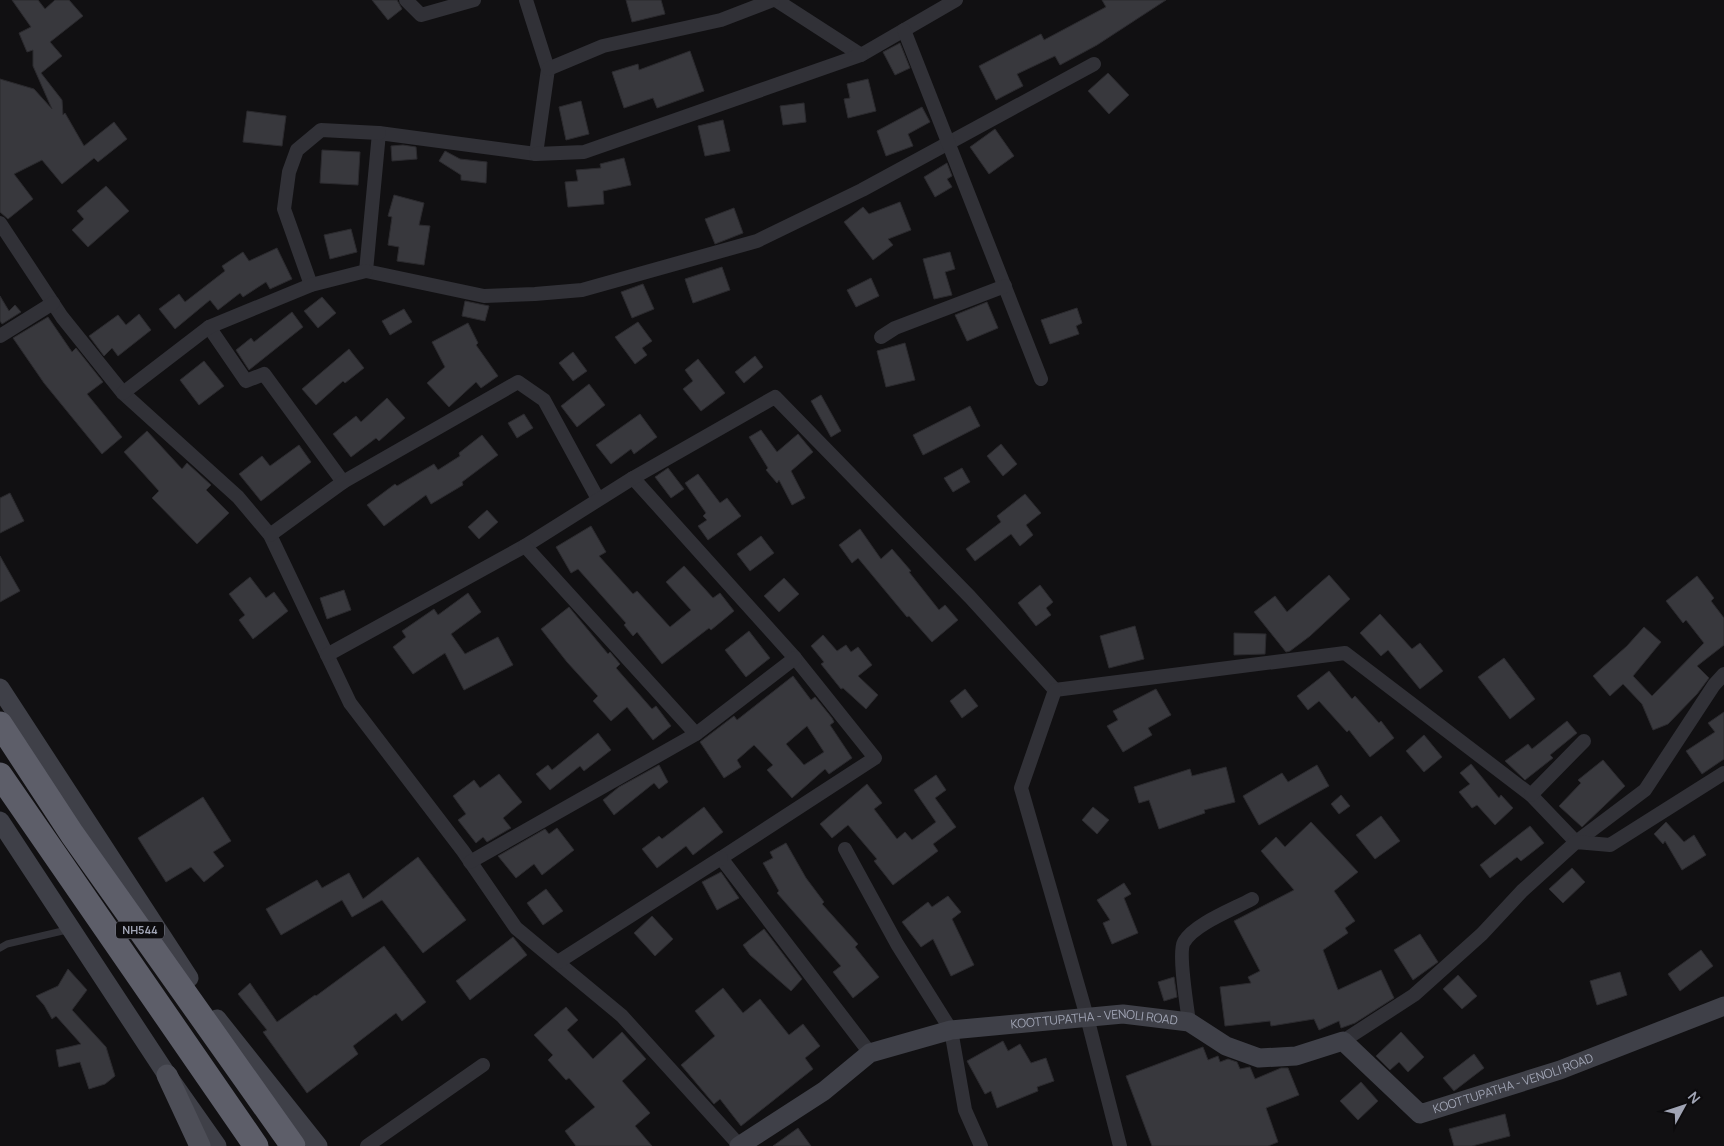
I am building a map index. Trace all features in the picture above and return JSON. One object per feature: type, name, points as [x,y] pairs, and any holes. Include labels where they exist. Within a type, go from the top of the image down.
[{"type":"highway","name":"NH544","points":[[0,724],[72,834],[288,1140]]},
{"type":"highway","name":"NH544","points":[[0,775],[256,1146]]},
{"type":"main road","points":[[167,1075],[200,1146]]},
{"type":"street","points":[[406,0],[421,15],[474,0]]},
{"type":"street","points":[[526,0],[548,69],[536,154]]},
{"type":"street","points":[[548,69],[603,46],[721,20],[774,0],[861,55]]},
{"type":"street","points":[[311,285],[284,209],[289,172],[297,150],[321,130],[379,133],[536,154],[584,152],[861,55],[956,0]]},
{"type":"street","points":[[904,30],[1041,379]]},
{"type":"street","points":[[123,393],[209,327],[311,285],[366,271],[484,296],[582,290],[757,241],[862,190],[1094,64]]},
{"type":"street","points":[[366,271],[379,133]]},
{"type":"street","points":[[0,222],[53,303],[123,393],[238,497],[270,534],[350,703],[470,862],[516,928],[622,1016],[739,1146]]},
{"type":"street","points":[[881,337],[895,328],[1005,286]]},
{"type":"street","points":[[0,336],[53,303]]},
{"type":"street","points":[[209,327],[246,381],[264,374],[343,482]]},
{"type":"street","points":[[270,534],[343,482],[518,382],[544,400],[598,499]]},
{"type":"street","points":[[327,655],[526,546],[633,478],[775,397],[970,597],[1055,690]]},
{"type":"street","points":[[558,962],[875,758],[795,658],[633,478]]},
{"type":"street","points":[[526,546],[696,734]]},
{"type":"street","points":[[1055,690],[1346,653],[1531,795],[1576,842],[1610,845],[1724,773]]},
{"type":"street","points":[[470,862],[696,734],[795,658]]},
{"type":"street","points":[[1343,1041],[1414,994],[1482,934],[1522,891],[1576,842],[1645,790],[1714,685],[1724,674]]},
{"type":"street","points":[[0,688],[170,950],[222,1026],[318,1146]]},
{"type":"street","points":[[1055,690],[1021,788],[1087,1017],[1120,1146]]},
{"type":"street","points":[[1531,795],[1584,741]]},
{"type":"street","points":[[0,821],[167,1075],[217,1146]]},
{"type":"street","points":[[845,849],[897,944],[951,1030],[965,1110],[981,1146]]},
{"type":"street","points":[[721,858],[870,1053]]},
{"type":"street","points":[[1189,1022],[1182,955],[1184,942],[1197,929],[1252,899]]},
{"type":"street","name":"KOOTTUPATHA - VENOLI ROAD","points":[[739,1146],[824,1091],[870,1053],[951,1030],[1123,1014],[1189,1022],[1226,1046],[1259,1058],[1296,1056],[1343,1041],[1420,1114],[1560,1070],[1724,1006]]},
{"type":"street","points":[[367,1146],[483,1065]]},
{"type":"lane","points":[[0,948],[7,944],[71,929]]},
{"type":"building","points":[[12,0],[38,0],[45,9],[55,0],[69,0],[83,16],[50,42],[62,56],[41,73],[62,100],[63,115],[65,113],[84,146],[114,122],[127,139],[98,162],[94,158],[62,184],[42,160],[14,174],[33,199],[8,219],[0,212],[0,79],[34,89],[52,109],[33,66],[33,50],[27,52],[19,33],[31,27]]},
{"type":"building","points":[[372,0],[397,0],[402,9],[388,20]]},
{"type":"building","points":[[626,0],[661,0],[665,14],[632,22]]},
{"type":"building","points":[[1102,0],[1166,0],[1097,45],[1060,65],[1055,56],[1017,74],[1023,86],[996,100],[979,66],[1041,34],[1044,40],[1106,7]]},
{"type":"building","points":[[900,43],[910,68],[895,75],[883,52]]},
{"type":"building","points":[[690,51],[704,91],[657,108],[653,98],[624,108],[612,72],[638,64],[639,70]]},
{"type":"building","points":[[1108,73],[1129,95],[1109,114],[1088,91]]},
{"type":"building","points":[[868,79],[876,111],[848,118],[844,99],[850,98],[847,84]]},
{"type":"building","points":[[581,101],[589,134],[566,140],[559,107]]},
{"type":"building","points":[[804,103],[806,122],[783,125],[780,106]]},
{"type":"building","points":[[922,107],[930,122],[908,134],[913,146],[886,156],[877,131]]},
{"type":"building","points":[[247,111],[286,116],[282,146],[243,142]]},
{"type":"building","points":[[723,120],[730,151],[705,156],[698,126]]},
{"type":"building","points":[[995,129],[1014,156],[989,174],[970,147]]},
{"type":"building","points":[[391,146],[416,147],[417,159],[392,161]]},
{"type":"building","points":[[322,150],[360,152],[358,185],[320,183]]},
{"type":"building","points":[[445,151],[460,159],[487,162],[486,183],[461,180],[461,175],[439,161]]},
{"type":"building","points":[[624,158],[631,185],[603,191],[604,204],[568,207],[565,182],[578,181],[576,170],[601,168],[600,164]]},
{"type":"building","points":[[947,163],[952,176],[947,179],[952,187],[935,197],[924,177]]},
{"type":"building","points":[[106,186],[129,211],[88,247],[72,230],[84,219],[77,211]]},
{"type":"building","points":[[394,195],[424,203],[419,225],[430,226],[424,265],[397,261],[399,247],[388,245],[392,217],[388,216]]},
{"type":"building","points":[[900,202],[911,230],[888,239],[893,245],[873,260],[844,222],[863,207],[869,214]]},
{"type":"building","points":[[734,208],[743,233],[715,244],[705,219]]},
{"type":"building","points":[[351,229],[357,252],[330,259],[324,235]]},
{"type":"building","points":[[277,248],[292,279],[270,289],[266,282],[243,297],[240,293],[218,310],[210,300],[175,329],[159,309],[179,294],[185,302],[225,271],[222,266],[243,252],[249,261]]},
{"type":"building","points":[[950,252],[955,269],[945,272],[952,295],[934,299],[923,259]]},
{"type":"building","points":[[722,267],[730,290],[693,303],[685,279]]},
{"type":"building","points":[[871,278],[879,296],[856,307],[847,290]]},
{"type":"building","points":[[643,284],[654,309],[632,318],[621,292]]},
{"type":"building","points":[[0,296],[9,311],[15,305],[21,312],[2,324],[0,321]]},
{"type":"building","points":[[322,297],[336,313],[318,328],[304,311]]},
{"type":"building","points":[[465,301],[489,306],[485,321],[462,316]]},
{"type":"building","points":[[987,302],[998,328],[967,341],[955,315]]},
{"type":"building","points":[[1077,308],[1082,323],[1076,326],[1079,334],[1050,344],[1041,320]]},
{"type":"building","points":[[404,309],[412,322],[390,335],[382,321]]},
{"type":"building","points":[[292,312],[303,327],[249,370],[236,350],[251,338],[254,342]]},
{"type":"building","points":[[139,314],[151,330],[118,356],[112,348],[104,356],[89,336],[118,315],[126,325]]},
{"type":"building","points":[[48,317],[72,352],[76,348],[103,382],[87,394],[122,437],[102,454],[44,383],[13,338]]},
{"type":"building","points":[[638,322],[652,341],[642,348],[647,355],[635,364],[615,337]]},
{"type":"building","points":[[468,323],[478,343],[476,345],[498,376],[481,388],[476,382],[449,407],[427,383],[445,367],[432,342]]},
{"type":"building","points":[[905,343],[915,380],[886,387],[877,351]]},
{"type":"building","points":[[349,349],[364,368],[345,383],[343,381],[316,405],[302,389]]},
{"type":"building","points":[[573,352],[587,371],[573,381],[559,363]]},
{"type":"building","points":[[755,356],[763,367],[744,383],[735,372]]},
{"type":"building","points":[[698,359],[725,393],[701,411],[683,389],[693,381],[685,370]]},
{"type":"building","points":[[204,361],[224,386],[199,405],[180,380]]},
{"type":"building","points":[[589,384],[605,405],[577,427],[561,406]]},
{"type":"building","points":[[821,395],[841,431],[831,437],[811,401]]},
{"type":"building","points":[[387,398],[405,418],[379,441],[376,438],[351,457],[333,434],[356,416],[361,422]]},
{"type":"building","points":[[970,406],[980,426],[923,455],[913,435]]},
{"type":"building","points":[[524,414],[533,428],[517,438],[508,423]]},
{"type":"building","points":[[640,414],[657,437],[634,454],[631,449],[611,464],[596,445]]},
{"type":"building","points":[[761,430],[777,452],[798,434],[813,452],[791,471],[805,498],[792,505],[779,480],[777,483],[766,470],[768,468],[749,437]]},
{"type":"building","points":[[147,431],[182,469],[187,463],[211,485],[206,490],[229,513],[197,544],[152,498],[159,491],[124,452]]},
{"type":"building","points":[[482,435],[498,455],[462,482],[463,485],[431,504],[426,495],[384,526],[367,505],[395,484],[397,486],[434,464],[438,470],[460,456],[459,453]]},
{"type":"building","points":[[1001,444],[1017,464],[1003,476],[987,456]]},
{"type":"building","points":[[299,445],[311,462],[261,501],[239,474],[262,456],[270,466]]},
{"type":"building","points":[[668,468],[684,489],[671,498],[655,477]]},
{"type":"building","points":[[962,468],[970,482],[953,492],[944,478]]},
{"type":"building","points":[[698,474],[720,503],[727,498],[741,516],[708,540],[698,526],[707,520],[703,516],[706,513],[685,483]]},
{"type":"building","points":[[10,493],[24,521],[0,533],[0,498]]},
{"type":"building","points":[[1025,494],[1041,513],[1026,525],[1033,535],[1020,546],[1011,534],[975,561],[966,549],[1001,522],[997,516]]},
{"type":"building","points":[[487,510],[498,522],[479,539],[468,527]]},
{"type":"building","points":[[591,526],[606,552],[599,556],[633,594],[637,591],[670,627],[691,610],[666,582],[684,566],[713,598],[720,593],[734,611],[711,630],[709,628],[662,664],[637,632],[633,636],[624,625],[626,623],[578,569],[571,573],[556,547]]},
{"type":"building","points":[[860,529],[881,559],[892,549],[911,571],[909,572],[939,610],[945,605],[958,620],[932,642],[909,616],[907,617],[858,558],[852,563],[839,545]]},
{"type":"building","points":[[761,536],[774,553],[750,571],[737,554]]},
{"type":"building","points":[[0,556],[20,591],[0,602]]},
{"type":"building","points":[[1329,575],[1350,599],[1310,636],[1286,652],[1254,612],[1275,596],[1287,612]]},
{"type":"building","points":[[1697,576],[1714,598],[1711,601],[1724,618],[1724,645],[1697,666],[1709,678],[1697,694],[1668,724],[1653,730],[1642,704],[1623,684],[1610,696],[1593,676],[1627,646],[1644,627],[1661,642],[1633,676],[1652,696],[1704,643],[1686,620],[1683,623],[1666,601]]},
{"type":"building","points":[[250,577],[266,598],[274,592],[288,611],[253,639],[239,620],[245,615],[229,594]]},
{"type":"building","points":[[784,578],[799,594],[779,612],[764,596]]},
{"type":"building","points":[[1040,585],[1053,602],[1046,608],[1051,615],[1036,626],[1018,603]]},
{"type":"building","points":[[344,590],[351,610],[327,619],[320,598]]},
{"type":"building","points":[[468,593],[481,612],[451,634],[465,654],[498,637],[513,665],[464,690],[445,653],[413,674],[393,647],[406,637],[402,631],[434,609],[438,615]]},
{"type":"building","points":[[569,607],[608,654],[610,652],[620,664],[616,668],[652,709],[656,706],[671,726],[653,740],[627,707],[611,721],[593,701],[598,696],[567,662],[541,629]]},
{"type":"building","points":[[1380,614],[1412,649],[1420,643],[1443,671],[1420,689],[1388,650],[1381,656],[1360,633]]},
{"type":"building","points":[[1135,626],[1144,659],[1109,668],[1100,636]]},
{"type":"building","points":[[749,631],[770,658],[746,677],[725,650]]},
{"type":"building","points":[[1234,633],[1266,634],[1265,654],[1234,655]]},
{"type":"building","points":[[823,635],[837,651],[846,645],[851,652],[858,647],[872,665],[858,676],[878,695],[866,709],[843,688],[841,689],[821,664],[824,662],[811,646]]},
{"type":"building","points":[[1504,658],[1535,699],[1510,719],[1478,677]]},
{"type":"building","points":[[1329,671],[1352,699],[1355,696],[1379,723],[1381,721],[1394,738],[1370,757],[1349,730],[1347,732],[1319,701],[1308,710],[1297,696]]},
{"type":"building","points":[[793,676],[811,700],[815,697],[832,718],[834,722],[830,725],[852,758],[829,774],[825,769],[792,798],[767,770],[773,765],[754,745],[737,760],[741,767],[724,778],[700,742],[734,716],[737,720]],"holes":[[[807,726],[824,752],[804,765],[786,744]]]},
{"type":"building","points":[[965,689],[978,706],[962,718],[950,701]]},
{"type":"building","points":[[1156,689],[1171,715],[1148,728],[1152,735],[1123,752],[1107,726],[1118,720],[1113,711]]},
{"type":"building","points":[[1724,712],[1724,759],[1702,774],[1686,751],[1715,732],[1708,723]]},
{"type":"building","points":[[1567,721],[1577,733],[1550,755],[1553,758],[1525,780],[1505,761],[1528,744],[1532,749]]},
{"type":"building","points":[[598,733],[611,750],[584,771],[580,766],[550,790],[536,774],[548,765],[552,770]]},
{"type":"building","points":[[1424,735],[1442,757],[1424,772],[1406,751]]},
{"type":"building","points":[[1603,760],[1625,786],[1582,827],[1559,806],[1581,783],[1578,780]]},
{"type":"building","points":[[1471,764],[1499,798],[1501,795],[1513,808],[1495,825],[1477,805],[1472,808],[1459,792],[1470,784],[1460,773]]},
{"type":"building","points":[[659,765],[668,782],[659,789],[654,783],[614,815],[603,800],[619,787]]},
{"type":"building","points":[[1317,765],[1329,786],[1259,825],[1243,796],[1282,773],[1288,782]]},
{"type":"building","points":[[1226,767],[1235,802],[1204,810],[1205,813],[1159,829],[1149,800],[1139,803],[1134,787],[1190,769],[1192,776]]},
{"type":"building","points":[[499,774],[522,802],[503,818],[511,828],[487,842],[483,837],[476,843],[458,820],[466,814],[453,796],[474,780],[480,788]]},
{"type":"building","points":[[936,775],[946,790],[935,798],[956,827],[933,844],[938,851],[893,885],[874,861],[877,859],[848,825],[832,838],[820,824],[867,784],[882,803],[874,809],[897,839],[905,832],[912,840],[936,822],[914,790]]},
{"type":"building","points":[[1341,795],[1350,806],[1339,814],[1331,804]]},
{"type":"building","points":[[203,797],[231,841],[213,852],[224,866],[204,882],[191,867],[166,882],[138,838]]},
{"type":"building","points":[[704,807],[723,832],[693,855],[686,846],[657,868],[642,849],[659,836],[662,839]]},
{"type":"building","points":[[1093,807],[1109,820],[1097,834],[1082,820]]},
{"type":"building","points":[[1381,816],[1400,841],[1375,859],[1356,835]]},
{"type":"building","points":[[1311,822],[1358,872],[1334,891],[1355,921],[1345,928],[1348,933],[1323,950],[1338,990],[1381,970],[1394,998],[1355,1023],[1341,1028],[1339,1021],[1319,1030],[1314,1019],[1271,1026],[1270,1021],[1225,1026],[1220,987],[1251,983],[1248,977],[1260,971],[1234,921],[1294,890],[1261,851],[1276,837],[1285,847]]},
{"type":"building","points":[[1666,822],[1684,842],[1694,835],[1706,855],[1682,870],[1665,841],[1663,844],[1654,834]]},
{"type":"building","points":[[1530,826],[1544,843],[1521,861],[1517,857],[1490,878],[1480,865]]},
{"type":"building","points":[[557,828],[574,850],[542,875],[534,864],[516,878],[498,856],[545,829],[549,834]]},
{"type":"building","points":[[786,843],[806,878],[824,902],[822,904],[858,944],[855,947],[879,977],[853,998],[833,972],[841,966],[777,893],[779,891],[763,863],[773,858],[770,852]]},
{"type":"building","points":[[418,857],[466,920],[423,953],[382,900],[352,917],[342,900],[281,935],[266,909],[317,880],[322,888],[349,873],[363,899]]},
{"type":"building","points":[[1572,868],[1585,882],[1563,903],[1549,889]]},
{"type":"building","points":[[721,872],[739,898],[717,910],[702,882]]},
{"type":"building","points":[[1124,883],[1131,894],[1124,898],[1138,933],[1112,944],[1103,923],[1110,920],[1097,900]]},
{"type":"building","points":[[546,889],[563,911],[543,925],[527,903]]},
{"type":"building","points":[[948,896],[961,912],[952,919],[974,965],[951,976],[933,939],[921,947],[902,922],[928,902],[932,907]]},
{"type":"building","points":[[652,916],[673,939],[655,956],[634,933]]},
{"type":"building","points":[[764,929],[802,979],[791,991],[750,955],[743,945]]},
{"type":"building","points":[[1420,934],[1438,962],[1413,980],[1394,950]]},
{"type":"building","points":[[513,937],[527,955],[470,1000],[456,981]]},
{"type":"building","points":[[384,946],[426,1002],[402,1021],[396,1013],[353,1046],[358,1054],[307,1093],[263,1032],[267,1030],[238,994],[250,983],[277,1022]]},
{"type":"building","points":[[1701,950],[1713,966],[1680,991],[1668,974]]},
{"type":"building","points":[[68,969],[87,990],[72,1010],[106,1047],[115,1076],[105,1084],[89,1089],[80,1062],[59,1067],[56,1050],[81,1044],[56,1016],[52,1019],[36,996],[58,986]]},
{"type":"building","points":[[1620,972],[1627,995],[1597,1005],[1590,981]]},
{"type":"building","points":[[1458,975],[1477,996],[1462,1009],[1443,989]]},
{"type":"building","points":[[1174,977],[1177,997],[1164,1001],[1158,982]]},
{"type":"building","points":[[723,988],[743,1013],[760,999],[789,1035],[803,1024],[820,1046],[805,1058],[813,1069],[741,1126],[720,1099],[714,1104],[681,1065],[715,1036],[695,1011]]},
{"type":"building","points":[[566,1007],[578,1020],[567,1030],[593,1059],[622,1032],[646,1059],[622,1081],[650,1113],[635,1126],[652,1146],[576,1146],[565,1131],[595,1107],[569,1078],[566,1080],[548,1060],[553,1055],[534,1035]]},
{"type":"building","points":[[1401,1032],[1424,1057],[1408,1072],[1399,1062],[1390,1070],[1376,1056]]},
{"type":"building","points":[[1003,1041],[1008,1051],[1020,1044],[1031,1063],[1046,1058],[1054,1081],[1037,1087],[1038,1091],[997,1108],[991,1091],[985,1094],[967,1061]]},
{"type":"building","points":[[1203,1047],[1208,1060],[1218,1056],[1220,1062],[1228,1059],[1237,1062],[1240,1069],[1250,1067],[1255,1079],[1281,1068],[1288,1068],[1299,1095],[1266,1108],[1278,1142],[1268,1146],[1152,1146],[1126,1076]]},
{"type":"building","points":[[1474,1054],[1484,1068],[1454,1091],[1443,1078]]},
{"type":"building","points":[[1361,1082],[1378,1101],[1358,1120],[1340,1101]]},
{"type":"building","points":[[1505,1114],[1510,1136],[1472,1146],[1454,1146],[1449,1129]]},
{"type":"building","points":[[798,1128],[811,1146],[773,1146]]}]
